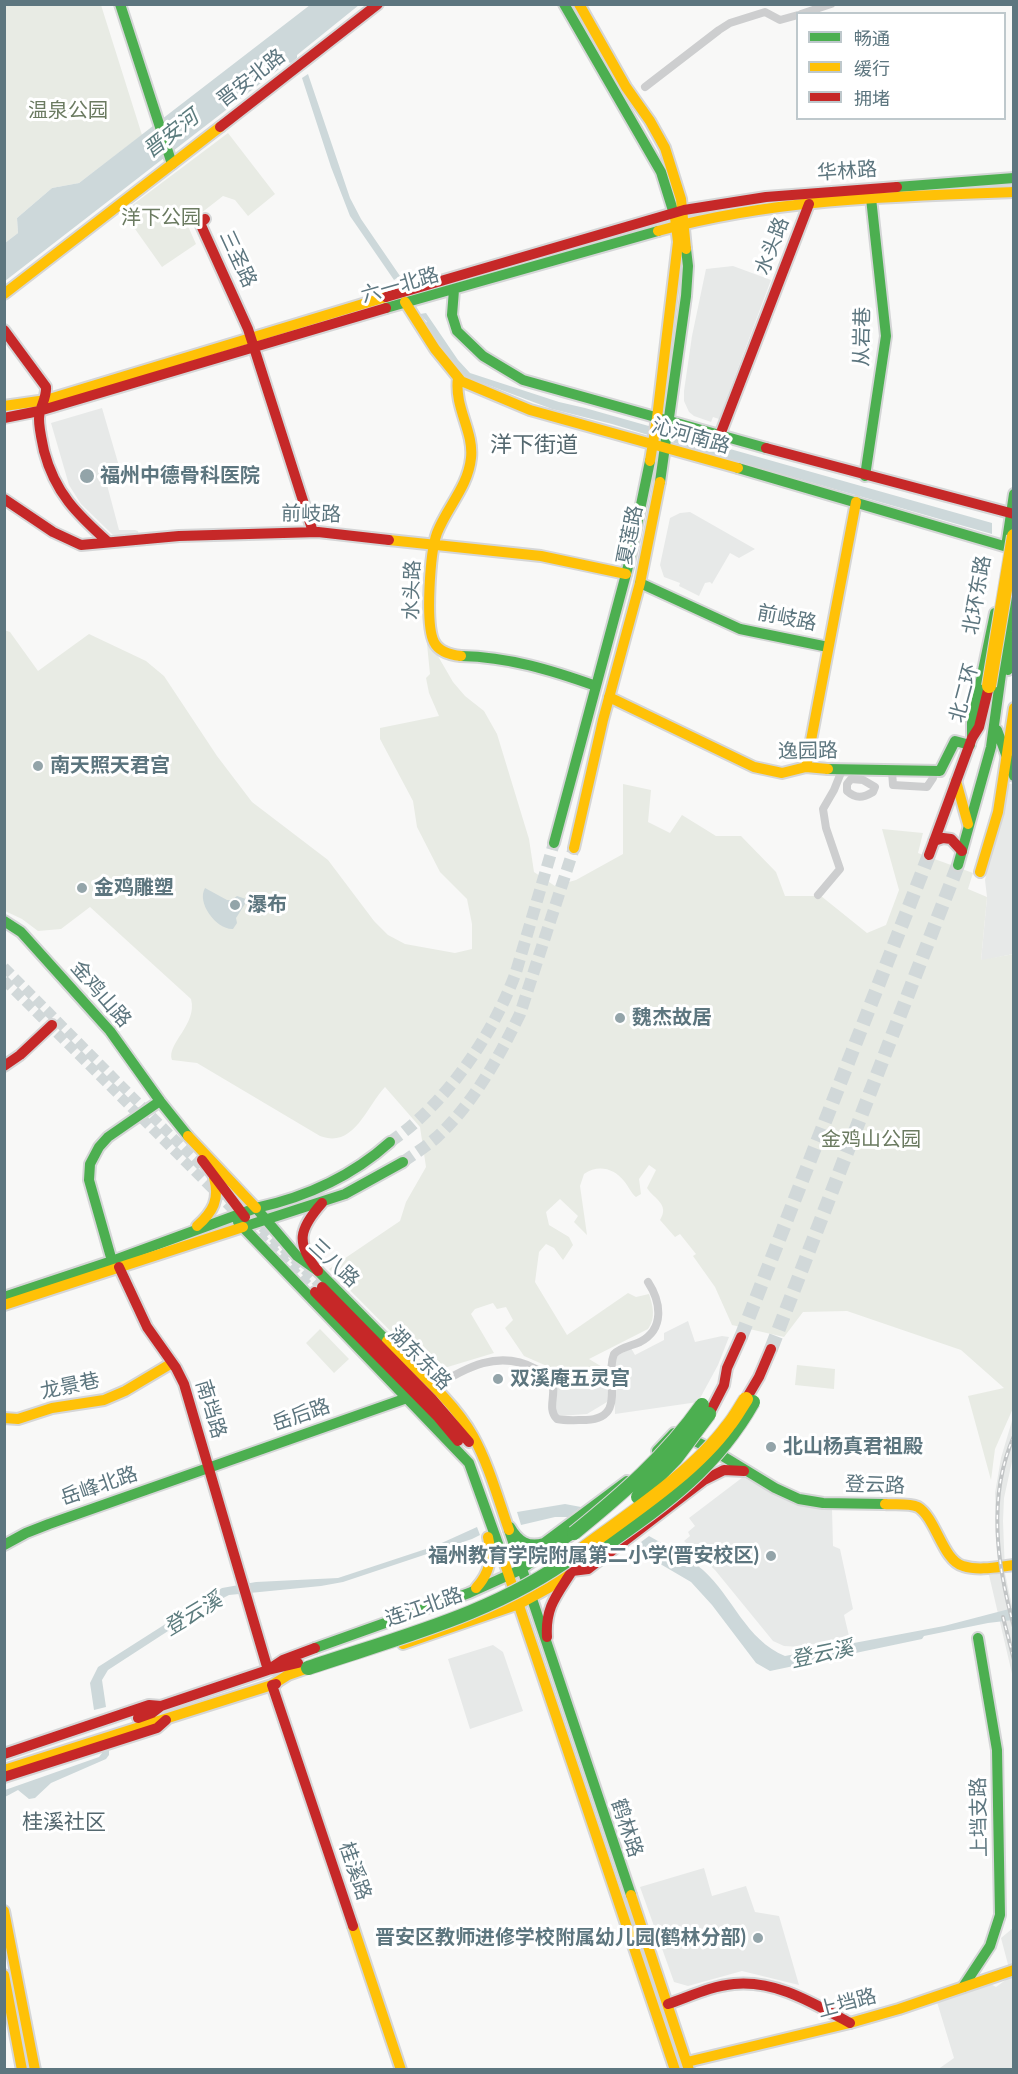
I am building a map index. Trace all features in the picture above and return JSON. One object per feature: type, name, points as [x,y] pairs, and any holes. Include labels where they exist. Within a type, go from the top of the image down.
[{"type":"main road","points":[[120,4],[170,160]]},
{"type":"main road","name":"晋安北路","points":[[4,294],[170,160],[378,4]]},
{"type":"main road","points":[[564,4],[655,160],[680,218]]},
{"type":"main road","points":[[579,4],[626,87],[641,106],[658,135],[677,183],[680,218]]},
{"type":"main road","name":"华林路","points":[[680,218],[719,203],[775,195],[1014,178]]},
{"type":"main road","name":"华林路","points":[[809,204],[871,198],[1014,192]]},
{"type":"main road","name":"从岩巷","points":[[865,476],[886,336],[871,198]]},
{"type":"main road","name":"六一北路","points":[[4,418],[680,218],[809,204]]},
{"type":"main road","name":"水头路","points":[[720,435],[809,204]]},
{"type":"main road","name":"六一北路","points":[[255,342],[454,290],[680,218]]},
{"type":"main road","name":"夏莲路","points":[[574,848],[609,697],[640,583],[654,517],[680,218]]},
{"type":"main road","name":"三圣路","points":[[255,342],[200,223],[205,219],[255,342],[316,532]]},
{"type":"main road","name":"沁河南路","points":[[454,290],[452,319],[458,333],[496,366],[530,383],[865,476],[1012,513]]},
{"type":"main road","name":"沁河南路","points":[[405,302],[435,349],[458,378],[530,410],[1011,544]]},
{"type":"main road","points":[[4,330],[43,381],[47,391],[40,429],[58,489],[108,542]]},
{"type":"main road","name":"水头路","points":[[458,378],[456,392],[471,444],[471,461],[467,476],[434,543],[430,626],[433,640],[439,649],[449,654],[482,656],[532,666],[596,687]]},
{"type":"main road","name":"六一北路","points":[[4,406],[43,406]]},
{"type":"main road","name":"夏莲路","points":[[554,843],[659,447]]},
{"type":"main road","name":"北环东路","points":[[971,741],[972,723],[1011,544],[1014,494]]},
{"type":"main road","name":"前岐路","points":[[4,499],[42,525],[71,542],[81,545],[179,536],[316,532],[434,543],[552,558],[626,574]]},
{"type":"main road","points":[[806,767],[856,502]]},
{"type":"main road","name":"北二环","points":[[958,866],[991,747],[993,687],[1011,544]]},
{"type":"main road","name":"北二环","points":[[929,855],[993,687],[1014,579]]},
{"type":"main road","name":"前岐路","points":[[640,583],[740,629],[828,646]]},
{"type":"main road","points":[[980,872],[994,825],[1007,760],[1014,636]]},
{"type":"main road","name":"逸园路","points":[[609,697],[754,766],[782,773],[806,767],[842,770],[940,771],[956,741],[971,741]]},
{"type":"main road","points":[[991,747],[997,730],[1009,712]]},
{"type":"main road","points":[[997,730],[1013,776]]},
{"type":"main road","points":[[956,781],[969,826]]},
{"type":"main road","points":[[943,818],[980,789]]},
{"type":"main road","points":[[934,841],[948,837],[953,839],[962,851]]},
{"type":"main road","name":"金鸡山路","points":[[4,921],[21,932],[104,1025],[160,1101]]},
{"type":"main road","points":[[4,1066],[20,1055],[52,1025]]},
{"type":"main road","name":"三八路","points":[[160,1101],[167,1117],[210,1170],[242,1220],[295,1281],[407,1398],[476,1462],[502,1513],[514,1573]]},
{"type":"main road","name":"三八路","points":[[160,1101],[297,1256],[313,1268],[433,1388],[468,1427],[484,1501],[514,1573]]},
{"type":"main road","name":"南垱路","points":[[160,1101],[108,1137],[96,1151],[89,1169],[89,1180],[115,1264],[147,1327],[172,1362],[184,1384],[268,1670]]},
{"type":"main road","points":[[4,1305],[242,1220],[256,1208],[279,1204],[325,1185],[368,1161],[390,1142]]},
{"type":"main road","points":[[4,1297],[115,1264],[190,1232],[242,1220],[265,1220],[325,1201],[371,1181],[403,1162]]},
{"type":"main road","points":[[190,1232],[216,1206],[217,1186],[210,1170]]},
{"type":"main road","points":[[295,1281],[298,1269],[313,1268],[306,1256],[301,1239],[306,1221],[325,1201]]},
{"type":"main road","name":"湖东东路","points":[[319,1289],[443,1410],[457,1426],[476,1462]]},
{"type":"main road","name":"连江北路","points":[[4,1770],[113,1724],[166,1720],[272,1685],[306,1665],[481,1600],[526,1579],[563,1555],[632,1502],[676,1459],[698,1431],[705,1410],[724,1385],[728,1368],[741,1337]]},
{"type":"main road","points":[[272,1685],[290,1681],[524,1601],[572,1571],[670,1497],[708,1465],[734,1434],[771,1349]]},
{"type":"main road","name":"龙景巷","points":[[4,1418],[18,1419],[52,1408],[104,1400],[125,1391],[172,1362]]},
{"type":"main road","name":"岳后路","points":[[208,1468],[407,1398]]},
{"type":"main road","name":"连江北路","points":[[4,1762],[113,1724],[152,1713],[161,1706],[268,1670],[306,1665],[484,1607],[530,1586],[671,1482],[700,1457],[750,1400]]},
{"type":"main road","points":[[268,1670],[283,1660],[469,1593],[514,1573],[655,1466],[705,1410]]},
{"type":"main road","points":[[502,1513],[516,1537],[539,1548],[549,1547],[571,1531],[589,1510],[630,1479],[674,1433],[679,1433],[747,1471]]},
{"type":"main road","points":[[550,1658],[546,1628],[547,1614],[550,1603],[572,1571],[588,1569],[704,1480],[714,1469],[715,1452]]},
{"type":"main road","name":"岳峰北路","points":[[4,1545],[49,1524],[208,1468]]},
{"type":"main road","points":[[704,1480],[724,1470],[747,1471]]},
{"type":"main road","name":"登云路","points":[[747,1471],[775,1488],[805,1501],[847,1505],[915,1506],[925,1514],[951,1556],[960,1566],[981,1569],[1014,1565]]},
{"type":"main road","points":[[469,1593],[487,1575],[492,1558],[483,1519],[484,1501]]},
{"type":"main road","points":[[530,1545],[544,1544],[571,1531]]},
{"type":"main road","points":[[514,1573],[683,2067]]},
{"type":"main road","name":"鹤林路","points":[[524,1601],[550,1658],[668,2004],[683,2067]]},
{"type":"main road","name":"上垱支路","points":[[963,1987],[990,1946],[1000,1915],[997,1750],[978,1638]]},
{"type":"main road","name":"桂溪路","points":[[272,1685],[401,2070]]},
{"type":"main road","points":[[4,1777],[157,1728],[166,1720]]},
{"type":"main road","points":[[4,1754],[113,1724]]},
{"type":"main road","points":[[4,1911],[35,2070]]},
{"type":"main road","name":"上垱路","points":[[683,2067],[850,2023],[1014,1970]]},
{"type":"main road","points":[[4,1975],[22,2070]]},
{"type":"main road","points":[[668,2004],[728,1985],[755,1983],[783,1989],[850,2023]]},
{"type":"street","points":[[805,12],[831,4]]},
{"type":"street","points":[[645,87],[730,23],[765,12],[780,20],[796,15]]},
{"type":"street","points":[[818,895],[840,869],[826,828],[823,809],[842,770]]},
{"type":"street","points":[[433,1388],[472,1366],[496,1360],[516,1360],[528,1364],[549,1377],[553,1385],[552,1412],[557,1419],[590,1420],[598,1417],[608,1412],[612,1403],[611,1366],[614,1354],[643,1340],[658,1325],[657,1300],[648,1281]]},
{"type":"shaded area","points":[[733,266],[771,280],[719,419],[713,417],[711,422],[689,412],[684,401],[684,391],[692,336],[706,269]]},
{"type":"shaded area","name":"福州中德骨科医院","points":[[102,408],[119,466],[107,472],[109,480],[106,481],[119,530],[135,530],[138,531],[139,536],[115,537],[81,504],[69,485],[51,423]]},
{"type":"shaded area","points":[[690,512],[755,549],[739,558],[730,553],[712,584],[705,583],[699,596],[679,586],[680,583],[664,577],[660,565],[670,518],[680,513]]},
{"type":"shaded area","points":[[1013,783],[1013,954],[981,961],[987,897],[985,880],[1006,785]]},
{"type":"shaded area","points":[[688,1321],[695,1342],[722,1336],[729,1337],[718,1365],[698,1402],[615,1414],[614,1364],[617,1356],[631,1348],[635,1355],[664,1340],[664,1333]]},
{"type":"shaded area","points":[[574,1367],[591,1375],[609,1371],[610,1398],[587,1414],[559,1416],[555,1410],[554,1369]]},
{"type":"shaded area","points":[[1014,1414],[1013,1457],[1004,1498],[1003,1521],[1005,1573],[1013,1611],[1013,1678],[989,1575],[996,1574],[998,1563],[995,1493],[1001,1458]]},
{"type":"shaded area","name":"福州教育学院附属第二小学(晋安校区)","points":[[743,1477],[785,1500],[832,1509],[833,1546],[840,1549],[853,1609],[844,1615],[849,1636],[801,1647],[784,1646],[773,1641],[715,1570],[684,1541],[690,1536],[688,1532],[695,1526],[689,1518]]},
{"type":"shaded area","points":[[493,1645],[503,1652],[523,1711],[470,1729],[448,1659]]},
{"type":"shaded area","points":[[704,1868],[712,1896],[746,1886],[755,1912],[779,1916],[799,1985],[742,1971],[688,1986],[674,1982],[640,1887]]},
{"type":"shaded area","points":[[1013,1928],[1013,2069],[937,2070],[954,2058],[937,2002],[943,1997],[989,1983],[996,1987],[1011,1976],[1001,1938]]},
{"type":"green space","name":"温泉公园","points":[[5,5],[101,5],[142,135],[79,183],[52,188],[17,218],[18,233],[5,243]]},
{"type":"green space","name":"洋下公园","points":[[228,133],[275,194],[248,216],[235,200],[223,196],[187,224],[196,244],[162,267],[123,212]]},
{"type":"green space","name":"金鸡山公园","points":[[4,630],[10,632],[38,671],[89,634],[146,661],[164,676],[217,756],[252,802],[328,860],[374,921],[388,935],[405,944],[455,953],[472,949],[472,924],[467,899],[440,872],[417,827],[413,801],[380,739],[380,728],[439,716],[429,693],[426,678],[430,674],[427,644],[431,644],[453,682],[465,696],[484,711],[497,734],[529,839],[534,872],[555,886],[576,880],[623,854],[623,784],[651,790],[648,822],[670,833],[682,815],[716,836],[741,836],[776,872],[785,896],[821,896],[867,933],[886,925],[899,890],[882,829],[923,833],[918,853],[973,873],[968,889],[987,897],[981,960],[1014,954],[1014,1406],[995,1449],[991,1480],[968,1396],[1004,1388],[961,1350],[847,1311],[803,1312],[784,1337],[732,1325],[715,1287],[693,1256],[696,1254],[680,1234],[675,1237],[660,1220],[663,1214],[662,1206],[647,1188],[656,1170],[649,1165],[639,1179],[641,1194],[636,1197],[626,1183],[611,1170],[600,1168],[584,1174],[580,1186],[587,1235],[574,1222],[578,1216],[560,1199],[546,1212],[549,1225],[569,1237],[573,1245],[563,1260],[554,1248],[546,1244],[539,1252],[535,1282],[567,1335],[628,1293],[636,1297],[649,1294],[653,1316],[648,1329],[589,1359],[609,1371],[592,1379],[591,1375],[574,1367],[567,1375],[566,1372],[558,1374],[556,1370],[524,1356],[505,1328],[513,1320],[506,1307],[497,1309],[493,1303],[475,1309],[471,1314],[494,1353],[431,1372],[329,1269],[400,1221],[406,1202],[426,1167],[420,1127],[385,1087],[358,1124],[350,1131],[342,1137],[320,1136],[197,1063],[172,1060],[173,1047],[190,1017],[191,999],[90,907],[61,929],[38,931],[22,919],[5,911]]},
{"type":"green space","points":[[320,1329],[349,1359],[334,1373],[306,1343]]},
{"type":"green space","points":[[797,1365],[835,1369],[834,1389],[795,1385]]},
{"type":"water","name":"晋安河","points":[[310,5],[359,5],[297,55],[291,63],[288,62],[5,281],[5,243],[18,233],[17,218],[52,188],[79,183]]},
{"type":"water","points":[[308,74],[350,198],[361,219],[400,276],[394,280],[350,216],[331,167],[302,78]]},
{"type":"water","points":[[426,313],[458,360],[470,373],[559,402],[992,523],[992,534],[612,424],[552,409],[464,376],[451,363],[420,314]]},
{"type":"water","points":[[205,888],[227,900],[232,900],[237,896],[246,899],[233,929],[221,925],[210,915],[203,901]]},
{"type":"water","points":[[565,1504],[581,1507],[568,1517],[555,1517],[521,1525],[517,1512]]},
{"type":"water","name":"登云溪","points":[[477,1527],[480,1535],[472,1539],[343,1582],[229,1595],[202,1609],[108,1670],[102,1680],[106,1707],[94,1710],[90,1683],[98,1667],[222,1588],[256,1582],[338,1578],[435,1546]]},
{"type":"water","name":"登云溪","points":[[649,1536],[703,1570],[760,1640],[785,1656],[944,1626],[1013,1608],[1013,1620],[924,1636],[922,1639],[770,1671],[756,1663],[712,1605],[691,1582],[633,1548]]},
{"type":"water","points":[[101,1748],[109,1748],[109,1755],[106,1759],[51,1783],[35,1798],[29,1799],[18,1790],[5,1797],[5,1790],[99,1757],[102,1753]]},
{"type":"tunnel","points":[[390,1142],[411,1126],[448,1088],[481,1043],[494,1020],[516,972],[554,843]]},
{"type":"tunnel","points":[[403,1162],[450,1124],[474,1095],[503,1047],[520,1014],[574,848]]},
{"type":"tunnel","points":[[741,1337],[929,855]]},
{"type":"tunnel","points":[[771,1349],[958,865]]},
{"type":"tunnel","points":[[4,967],[207,1172]]},
{"type":"tunnel","points":[[4,980],[315,1292]]},
{"type":"tunnel","points":[[241,1206],[322,1287]]},
{"type":"railway","points":[[1014,1436],[1000,1483],[998,1507],[999,1555],[1014,1627]]},
{"type":"railway","points":[[1003,1617],[1014,1660]]},
{"type":"traffic: fast","points":[[120,4],[172,164]]},
{"type":"traffic: fast","points":[[564,4],[661,172],[675,217]]},
{"type":"traffic: fast","points":[[897,187],[1014,178]]},
{"type":"traffic: fast","points":[[865,476],[886,336],[871,198]]},
{"type":"traffic: fast","points":[[386,308],[658,231]]},
{"type":"traffic: fast","points":[[660,482],[686,296],[688,266],[686,249]]},
{"type":"traffic: fast","points":[[454,290],[452,315],[457,331],[483,356],[523,380],[766,448]]},
{"type":"traffic: fast","points":[[554,843],[629,563],[650,461]]},
{"type":"traffic: fast","points":[[738,468],[1014,549]]},
{"type":"traffic: fast","points":[[1006,547],[1014,494]]},
{"type":"traffic: fast","points":[[958,865],[991,747],[1014,579]]},
{"type":"traffic: fast","points":[[640,583],[740,629],[828,647]]},
{"type":"traffic: fast","points":[[972,738],[972,723],[995,613]]},
{"type":"traffic: fast","points":[[1008,670],[1014,636]]},
{"type":"traffic: fast","points":[[461,656],[530,665],[596,686]]},
{"type":"traffic: fast","points":[[997,730],[1014,776]]},
{"type":"traffic: fast","points":[[828,769],[940,771],[955,741],[970,745]]},
{"type":"traffic: fast","points":[[4,921],[21,932],[110,1031],[188,1136]]},
{"type":"traffic: fast","points":[[112,1261],[89,1180],[90,1164],[99,1147],[108,1137],[160,1101]]},
{"type":"traffic: fast","points":[[256,1208],[293,1198],[328,1184],[360,1166],[390,1142]]},
{"type":"traffic: fast","points":[[243,1227],[345,1194],[403,1162]]},
{"type":"traffic: fast","points":[[4,1297],[112,1261],[256,1208],[297,1256],[318,1271],[387,1341]]},
{"type":"traffic: fast","points":[[238,1222],[469,1463],[502,1555]]},
{"type":"traffic: fast","points":[[4,1545],[49,1524],[407,1398]]},
{"type":"traffic: fast","points":[[593,1554],[662,1504],[702,1469],[737,1427],[753,1402]]},
{"type":"traffic: fast","points":[[574,1533],[642,1474],[674,1441],[702,1405]]},
{"type":"traffic: fast","points":[[638,1497],[676,1458],[709,1414]]},
{"type":"traffic: fast","points":[[657,1451],[674,1433],[679,1433],[711,1449],[775,1488],[799,1499],[823,1503],[885,1504]]},
{"type":"traffic: fast","points":[[510,1527],[516,1536],[528,1544],[544,1543],[627,1481]]},
{"type":"traffic: fast","points":[[509,1530],[631,1895]]},
{"type":"traffic: fast","points":[[315,1648],[469,1593],[520,1570],[574,1533]]},
{"type":"traffic: fast","points":[[308,1668],[447,1622],[481,1608],[546,1575],[576,1554]]},
{"type":"traffic: fast","points":[[963,1987],[990,1946],[1000,1915],[997,1750],[978,1638]]},
{"type":"traffic: slow","points":[[579,4],[626,87],[650,121],[665,148],[681,199],[686,249]]},
{"type":"traffic: slow","points":[[4,294],[220,127]]},
{"type":"traffic: slow","points":[[658,231],[746,212],[835,201],[1014,192]]},
{"type":"traffic: slow","points":[[650,461],[678,242],[675,217]]},
{"type":"traffic: slow","points":[[4,406],[46,400],[386,297]]},
{"type":"traffic: slow","points":[[405,302],[435,349],[461,381],[530,410],[738,468]]},
{"type":"traffic: slow","points":[[458,378],[459,399],[470,438],[471,458],[462,488],[441,524],[434,542],[429,605],[434,642],[442,651],[461,656]]},
{"type":"traffic: slow","points":[[574,848],[603,720],[640,583],[660,482]]},
{"type":"traffic: slow","points":[[806,767],[856,502]]},
{"type":"traffic: slow","points":[[989,686],[1014,536]]},
{"type":"traffic: slow","points":[[389,540],[541,556],[626,574]]},
{"type":"traffic: slow","points":[[609,697],[754,767],[782,773],[806,767],[828,769]]},
{"type":"traffic: slow","points":[[980,872],[998,812],[1014,708]]},
{"type":"traffic: slow","points":[[956,781],[968,824]]},
{"type":"traffic: slow","points":[[188,1136],[256,1208]]},
{"type":"traffic: slow","points":[[197,1226],[214,1205],[216,1192],[214,1178]]},
{"type":"traffic: slow","points":[[4,1305],[243,1227]]},
{"type":"traffic: slow","points":[[387,1341],[433,1386],[465,1423],[484,1459],[509,1530]]},
{"type":"traffic: slow","points":[[4,1418],[18,1419],[52,1408],[104,1400],[125,1391],[172,1363]]},
{"type":"traffic: slow","points":[[576,1554],[657,1494],[696,1461],[731,1423],[746,1399]]},
{"type":"traffic: slow","points":[[885,1504],[918,1507],[930,1520],[950,1556],[963,1566],[995,1568],[1014,1565]]},
{"type":"traffic: slow","points":[[476,1588],[489,1564],[488,1537]]},
{"type":"traffic: slow","points":[[403,1644],[519,1604],[550,1587],[593,1554]]},
{"type":"traffic: slow","points":[[502,1555],[675,2070]]},
{"type":"traffic: slow","points":[[4,1770],[272,1685],[288,1675],[308,1668]]},
{"type":"traffic: slow","points":[[631,1895],[689,2070]]},
{"type":"traffic: slow","points":[[4,1911],[35,2070]]},
{"type":"traffic: slow","points":[[353,1926],[401,2070]]},
{"type":"traffic: slow","points":[[687,2062],[850,2023],[1014,1970]]},
{"type":"traffic: slow","points":[[4,1975],[22,2070]]},
{"type":"traffic: jam","points":[[220,127],[378,4]]},
{"type":"traffic: jam","points":[[386,297],[684,210],[766,197],[897,187]]},
{"type":"traffic: jam","points":[[720,435],[809,204]]},
{"type":"traffic: jam","points":[[205,219],[200,223],[248,329],[313,532]]},
{"type":"traffic: jam","points":[[4,418],[39,411],[386,308]]},
{"type":"traffic: jam","points":[[4,330],[46,387],[39,423],[44,451],[54,479],[68,502],[108,542]]},
{"type":"traffic: jam","points":[[766,448],[1014,514]]},
{"type":"traffic: jam","points":[[4,499],[53,532],[81,545],[179,536],[318,532],[389,540]]},
{"type":"traffic: jam","points":[[929,855],[972,738],[979,727],[989,686]]},
{"type":"traffic: jam","points":[[934,841],[943,838],[951,839],[962,851]]},
{"type":"traffic: jam","points":[[4,1066],[20,1055],[52,1025]]},
{"type":"traffic: jam","points":[[202,1160],[245,1217]]},
{"type":"traffic: jam","points":[[318,1271],[306,1252],[303,1236],[308,1221],[322,1203]]},
{"type":"traffic: jam","points":[[119,1267],[147,1327],[176,1368],[184,1384],[268,1670],[283,1660],[315,1648]]},
{"type":"traffic: jam","points":[[322,1287],[432,1399],[469,1442]]},
{"type":"traffic: jam","points":[[315,1292],[438,1417],[458,1441]]},
{"type":"traffic: jam","points":[[709,1414],[724,1385],[727,1368],[741,1337]]},
{"type":"traffic: jam","points":[[746,1399],[771,1349]]},
{"type":"traffic: jam","points":[[547,1637],[550,1609],[572,1571],[588,1569],[704,1480],[724,1470],[744,1471]]},
{"type":"traffic: jam","points":[[138,1718],[152,1713],[161,1706],[268,1670],[298,1663]]},
{"type":"traffic: jam","points":[[276,1684],[272,1685],[353,1926]]},
{"type":"traffic: jam","points":[[4,1754],[149,1705],[161,1706]]},
{"type":"traffic: jam","points":[[4,1777],[157,1728],[166,1720]]},
{"type":"traffic: jam","points":[[668,2004],[717,1987],[750,1984],[795,1995],[850,2023]]},
{"type":"place","name":"福州中德骨科医院","points":[[87,476]]},
{"type":"place","name":"南天照天君宫","points":[[38,766]]},
{"type":"place","name":"金鸡雕塑","points":[[82,888]]},
{"type":"place","name":"瀑布","points":[[235,905]]},
{"type":"place","name":"魏杰故居","points":[[620,1018]]},
{"type":"place","name":"双溪庵五灵宫","points":[[498,1379]]},
{"type":"place","name":"北山杨真君祖殿","points":[[771,1447]]},
{"type":"place","name":"福州教育学院附属第二小学(晋安校区)","points":[[771,1556]]},
{"type":"place","name":"晋安区教师进修学校附属幼儿园(鹤林分部)","points":[[758,1938]]},
{"type":"district","name":"洋下街道","points":[[534,445]]},
{"type":"district","name":"桂溪社区","points":[[64,1822]]}]
